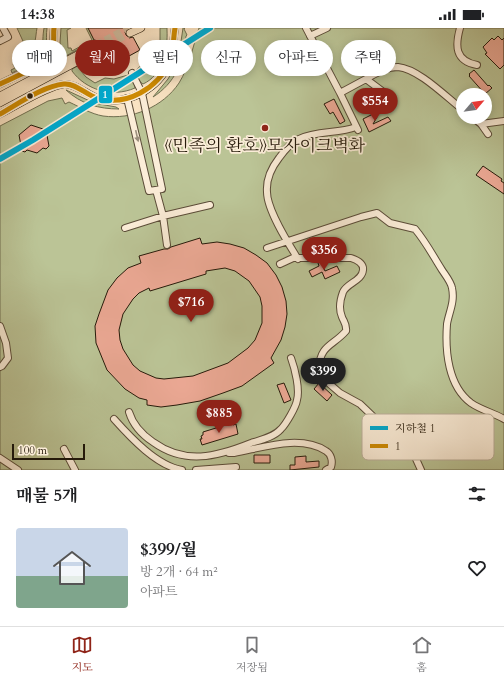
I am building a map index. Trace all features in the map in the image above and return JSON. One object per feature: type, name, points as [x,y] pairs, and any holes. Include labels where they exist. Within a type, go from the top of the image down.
[{"type":"main road","points":[[0,84],[43,61],[50,55],[53,48],[54,28]]},
{"type":"main road","points":[[129,30],[141,28]]},
{"type":"main road","points":[[0,114],[52,88],[65,84],[74,86],[85,93],[99,98],[115,100],[142,93],[157,82],[167,68],[173,49],[175,28]]},
{"type":"main road","points":[[0,96],[98,48],[0,103]]},
{"type":"street","points":[[0,41],[8,37],[3,28]]},
{"type":"street","points":[[298,258],[287,241],[271,210],[268,199],[267,185],[273,165],[282,153],[298,139],[314,134],[357,129],[306,28]]},
{"type":"street","points":[[310,36],[327,28]]},
{"type":"street","points":[[460,28],[456,40],[458,52],[465,62],[477,66]]},
{"type":"street","points":[[340,94],[388,69],[397,67],[407,69],[427,81],[456,104]]},
{"type":"street","points":[[127,98],[132,111],[149,191],[162,189],[142,93],[132,73]]},
{"type":"street","points":[[366,80],[386,94]]},
{"type":"street","points":[[492,123],[504,121]]},
{"type":"street","points":[[481,124],[488,134]]},
{"type":"street","points":[[156,190],[163,216],[167,245]]},
{"type":"street","points":[[125,228],[163,216],[210,205]]},
{"type":"street","points":[[267,248],[360,217],[377,213],[390,223],[416,229],[429,247],[452,286],[453,302],[448,321],[447,339],[451,373],[460,392],[472,404],[493,414]]},
{"type":"street","points":[[280,264],[293,258],[351,258],[358,260],[363,266],[362,275],[345,287],[341,297],[340,313],[346,324],[346,331],[326,347],[321,356],[319,368],[325,380],[340,394],[360,404],[370,414]]},
{"type":"street","points":[[0,326],[6,343],[8,358],[0,367]]},
{"type":"street","points":[[223,453],[275,434],[281,429],[298,399],[297,383],[291,358]]},
{"type":"street","points":[[129,412],[132,422],[139,430],[151,441],[170,452],[191,457],[223,453],[234,454],[277,445],[306,443],[323,449],[329,454],[332,462],[331,467],[326,470]]},
{"type":"street","points":[[494,414],[504,419]]},
{"type":"street","points":[[114,419],[152,455],[163,463],[182,470]]},
{"type":"street","points":[[64,449],[75,470]]},
{"type":"street","points":[[0,458],[18,470]]},
{"type":"street","points":[[416,460],[421,470]]},
{"type":"street","points":[[196,470],[236,467]]},
{"type":"green space","points":[[17,28],[37,28],[35,40],[22,40]]},
{"type":"green space","points":[[44,28],[47,28],[46,40],[43,40]]},
{"type":"green space","points":[[61,28],[71,28],[67,30],[68,48],[71,48],[72,51],[75,49],[75,51],[67,55],[67,40],[60,40]]},
{"type":"green space","points":[[86,28],[93,28],[97,39],[92,40]]},
{"type":"green space","points":[[160,28],[167,28],[167,40],[160,40]]},
{"type":"green space","points":[[183,28],[185,28],[184,29],[187,35],[186,40],[181,40]]},
{"type":"green space","points":[[199,28],[504,28],[504,470],[0,470],[0,126],[48,101],[62,98],[65,104],[69,102],[90,112],[103,116],[114,117],[136,114],[156,105],[164,99],[179,83],[182,77],[193,76],[193,47]]},
{"type":"green space","points":[[75,67],[75,74],[72,71],[72,69]]},
{"type":"green space","points":[[138,68],[138,76],[154,76],[143,84],[139,81],[135,71]]},
{"type":"green space","points":[[76,76],[85,76],[95,83],[105,78],[114,79],[130,76],[135,88],[126,91],[109,92],[92,87]]},
{"type":"green space","points":[[170,76],[174,76],[167,86],[153,97]]},
{"type":"green space","points":[[66,90],[94,103],[116,107],[119,109],[91,105],[78,99]]},
{"type":"building","points":[[88,28],[128,28],[125,32],[126,35],[129,38],[133,37],[138,46],[138,51],[130,55],[130,40],[94,40]]},
{"type":"building","points":[[498,36],[502,40],[504,38],[504,65],[500,69],[485,54],[487,53],[483,47],[492,38],[494,40]]},
{"type":"building","points":[[474,70],[488,86],[489,85],[492,88],[480,88],[469,76],[469,74]]},
{"type":"building","points":[[334,99],[345,121],[340,124],[333,112],[330,114],[324,104]]},
{"type":"building","points":[[375,113],[377,117],[373,124],[388,117],[391,121],[369,132],[363,119]]},
{"type":"building","points":[[31,125],[46,130],[49,146],[46,149],[43,148],[37,153],[27,150],[25,152],[22,151],[19,135]]},
{"type":"building","points":[[483,166],[502,179],[501,181],[504,183],[504,194],[476,175]]},
{"type":"building","points":[[200,238],[202,244],[217,242],[244,248],[267,263],[276,275],[282,287],[286,301],[287,314],[281,340],[271,358],[274,363],[242,386],[200,401],[161,407],[147,405],[147,400],[139,398],[125,389],[107,370],[96,343],[95,326],[108,290],[117,278],[128,268],[141,263],[139,256]],"holes":[[[225,268],[235,271],[249,281],[260,297],[262,306],[262,323],[255,340],[248,348],[228,363],[193,376],[164,379],[156,378],[140,371],[133,365],[123,349],[119,330],[123,314],[139,293],[149,288],[150,291],[206,274],[206,271]]]},
{"type":"building","points":[[319,262],[321,262],[325,271],[337,266],[340,272],[325,279],[322,272],[312,277],[309,271],[319,266]]},
{"type":"building","points":[[284,383],[291,400],[284,403],[277,385]]},
{"type":"building","points":[[319,383],[332,395],[327,401],[314,389]]},
{"type":"building","points":[[232,423],[233,425],[236,424],[238,434],[202,445],[200,439],[202,439],[201,436],[203,435],[203,432]]},
{"type":"building","points":[[254,455],[270,455],[270,463],[254,463]]},
{"type":"building","points":[[306,456],[306,462],[319,461],[319,467],[290,470],[290,465],[295,465],[295,457]]},
{"type":"tunnel","points":[[105,40],[128,28]]},
{"type":"tunnel","points":[[117,40],[130,33]]},
{"type":"metro line","name":"1","points":[[0,159],[33,140],[210,28]]},
{"type":"transit line","name":"1","points":[[0,84],[37,66],[49,56],[53,45],[54,28]]},
{"type":"transit line","name":"1","points":[[0,114],[39,92],[56,85],[73,85],[97,98],[108,100],[119,100],[140,93],[150,87],[165,71],[170,61],[173,49],[175,28]]},
{"type":"place","name":"《민족의 환호》모자이크벽화","points":[[265,128]]}]
